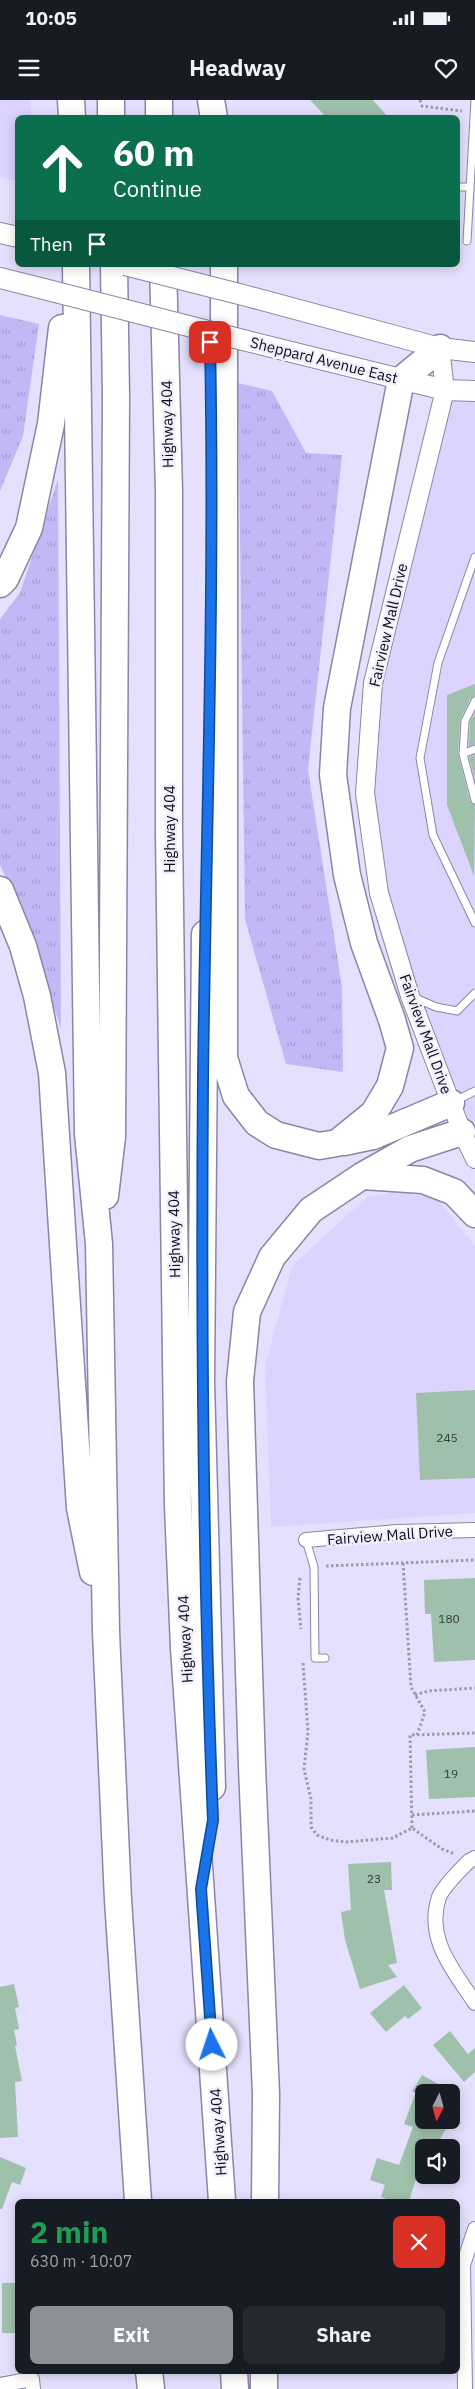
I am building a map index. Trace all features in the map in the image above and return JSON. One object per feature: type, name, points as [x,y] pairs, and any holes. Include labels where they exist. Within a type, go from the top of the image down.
[{"type":"highway","points":[[71,100],[72,115]]},
{"type":"highway","points":[[111,100],[111,115]]},
{"type":"highway","points":[[159,100],[159,115]]},
{"type":"highway","points":[[206,100],[206,115]]},
{"type":"highway","points":[[211,100],[214,115]]},
{"type":"highway","points":[[0,584],[5,579],[29,528],[42,471],[52,424],[68,267]]},
{"type":"highway","points":[[76,267],[88,1124],[99,1244],[106,1632],[118,1900],[138,2199]]},
{"type":"highway","points":[[99,1244],[112,1137],[116,397],[114,267]]},
{"type":"highway","name":"Highway 404","points":[[163,267],[168,492],[169,832],[178,1497],[184,1648],[222,2199]]},
{"type":"highway","points":[[201,1889],[213,1820],[202,1382],[203,1090],[212,458],[209,267]]},
{"type":"highway","points":[[224,267],[224,1058],[236,1096],[257,1122],[276,1135],[319,1146],[373,1136],[451,1103]]},
{"type":"highway","points":[[337,1143],[374,1113],[390,1086],[400,1048],[392,1020],[364,943],[347,875],[333,775],[338,708],[401,380],[440,348]]},
{"type":"highway","points":[[0,890],[23,946],[37,996],[52,1073],[80,1508],[106,1632]]},
{"type":"highway","points":[[265,2199],[266,2094],[252,1767],[240,1381],[247,1312],[272,1257],[311,1210],[362,1176],[410,1150],[465,1130]]},
{"type":"highway","points":[[362,1176],[423,1180],[454,1192],[475,1214]]},
{"type":"highway","points":[[149,2374],[151,2389]]},
{"type":"highway","points":[[234,2374],[235,2389]]},
{"type":"highway","points":[[264,2374],[264,2389]]},
{"type":"main road","points":[[0,233],[15,236]]},
{"type":"main road","points":[[133,267],[440,348],[475,352]]},
{"type":"main road","name":"Sheppard Avenue East","points":[[0,278],[401,380],[445,390],[475,391]]},
{"type":"street","name":"Fairview Mall Drive","points":[[440,348],[445,390],[372,683],[365,793],[379,893],[410,996],[451,1103],[465,1130],[475,1159]]},
{"type":"street","name":"Fairview Mall Drive","points":[[306,1540],[397,1532],[475,1530]]},
{"type":"street","points":[[472,1859],[439,1896],[436,1926],[441,1952],[475,2004]]},
{"type":"street","points":[[464,2389],[469,2342],[463,2265],[475,2229]]},
{"type":"street","points":[[0,2385],[33,2384]]},
{"type":"lane","points":[[467,241],[475,100]]},
{"type":"lane","points":[[460,186],[469,187]]},
{"type":"lane","points":[[475,557],[438,663],[420,758],[433,834],[475,923]]},
{"type":"lane","points":[[475,701],[465,721],[463,754],[475,800]]},
{"type":"lane","points":[[463,754],[475,749]]},
{"type":"lane","points":[[410,996],[436,1007],[457,1011],[475,993]]},
{"type":"lane","points":[[451,1103],[475,1092]]},
{"type":"lane","points":[[306,1540],[314,1567],[315,1658],[325,1658]]},
{"type":"path","points":[[420,100],[422,106],[474,113]]},
{"type":"path","points":[[302,1632],[298,1598],[302,1568],[475,1560]]},
{"type":"path","points":[[404,1563],[411,1687],[425,1712],[417,1735]]},
{"type":"path","points":[[303,1658],[308,1732],[304,1769],[311,1799],[311,1827],[317,1835],[330,1840],[346,1842],[393,1838],[412,1828]]},
{"type":"path","points":[[415,1695],[428,1691],[475,1688]]},
{"type":"path","points":[[412,1828],[410,1735],[475,1733]]},
{"type":"path","points":[[412,1816],[475,1812]]},
{"type":"path","points":[[412,1828],[442,1849],[472,1859]]},
{"type":"shaded area","points":[[0,100],[31,100],[31,115],[15,115],[15,181],[0,177]]},
{"type":"shaded area","points":[[445,390],[475,391],[475,1159],[410,996],[365,793],[373,683]]},
{"type":"shaded area","points":[[412,1189],[438,1200],[475,1246],[475,1513],[271,1527],[265,1366],[292,1266],[367,1197]]},
{"type":"green space","points":[[0,315],[39,324],[23,436],[0,491]]},
{"type":"green space","points":[[238,383],[272,391],[306,453],[342,455],[308,770],[342,987],[343,1072],[286,1064],[245,919]]},
{"type":"green space","points":[[58,479],[61,1029],[26,920],[0,865],[0,619],[20,593]]},
{"type":"building","points":[[310,100],[373,100],[386,115],[324,115]]},
{"type":"building","points":[[475,684],[475,696],[470,699],[460,720],[458,754],[470,801],[475,805],[474,876],[447,805],[447,695]]},
{"type":"building","points":[[475,713],[475,744],[469,746],[470,722]]},
{"type":"building","points":[[475,755],[475,779],[469,757]]},
{"type":"building","points":[[475,1390],[475,1478],[420,1480],[416,1393]]},
{"type":"building","points":[[475,1578],[475,1660],[434,1662],[431,1614],[425,1614],[424,1580]]},
{"type":"building","points":[[475,1747],[475,1797],[429,1799],[426,1750]]},
{"type":"building","points":[[391,1862],[392,1890],[384,1890],[397,1963],[388,1965],[397,1977],[360,1989],[345,1940],[341,1912],[351,1910],[348,1864]]},
{"type":"building","points":[[14,1984],[19,2007],[15,2008],[19,2029],[14,2030],[17,2045],[15,2046],[22,2081],[15,2082],[18,2137],[0,2138],[0,1987]]},
{"type":"building","points":[[404,1985],[422,2008],[408,2019],[405,2016],[386,2032],[370,2013]]},
{"type":"building","points":[[450,2031],[468,2054],[475,2048],[475,2072],[464,2082],[433,2045]]},
{"type":"building","points":[[422,2075],[438,2084],[417,2084]]},
{"type":"building","points":[[415,2095],[415,2129],[446,2129],[440,2139],[415,2139],[415,2182],[410,2199],[387,2199],[381,2197],[385,2185],[370,2180],[377,2158],[399,2165],[413,2127],[404,2124]]},
{"type":"building","points":[[0,2157],[26,2168],[20,2185],[12,2182],[2,2209],[0,2209]]},
{"type":"building","points":[[2,2283],[15,2283],[15,2333],[2,2333]]},
{"type":"route","points":[[210,342],[212,458],[203,1080],[202,1382],[213,1820],[201,1889],[212,2045]]}]
